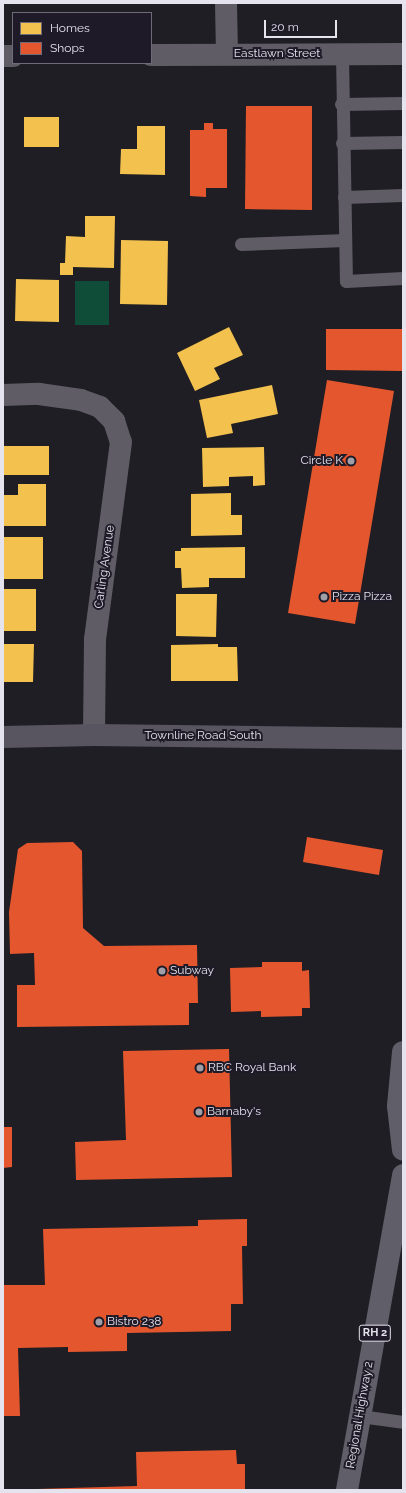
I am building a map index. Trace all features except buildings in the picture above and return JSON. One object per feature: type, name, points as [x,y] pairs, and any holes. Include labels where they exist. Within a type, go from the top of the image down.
[{"type":"main road","name":"Townline Road South","points":[[3,737],[94,735],[403,738]]},
{"type":"main road","points":[[403,1052],[398,1106],[403,1150]]},
{"type":"main road","name":"Regional Highway 2","points":[[347,1490],[403,1175]]},
{"type":"street","points":[[226,3],[227,54]]},
{"type":"street","name":"Eastlawn Street","points":[[152,55],[403,54]]},
{"type":"street","name":"Carling Avenue","points":[[3,395],[39,394],[81,400],[100,406],[114,421],[121,442],[95,639],[94,735]]},
{"type":"lane","points":[[342,54],[342,143],[346,281],[403,278]]},
{"type":"lane","points":[[342,104],[403,103]]},
{"type":"lane","points":[[342,143],[403,142]]},
{"type":"lane","points":[[344,197],[403,195]]},
{"type":"lane","points":[[241,244],[345,240]]},
{"type":"lane","points":[[360,1416],[403,1422]]},
{"type":"shaded area","points":[[75,281],[109,281],[109,325],[75,325]]},
{"type":"place","name":"Circle K","points":[[351,461]]},
{"type":"place","name":"Pizza Pizza","points":[[324,597]]},
{"type":"place","name":"Subway","points":[[162,971]]},
{"type":"place","name":"RBC Royal Bank","points":[[200,1068]]},
{"type":"place","name":"Barnaby's","points":[[199,1112]]},
{"type":"place","name":"Bistro 238","points":[[99,1322]]}]
